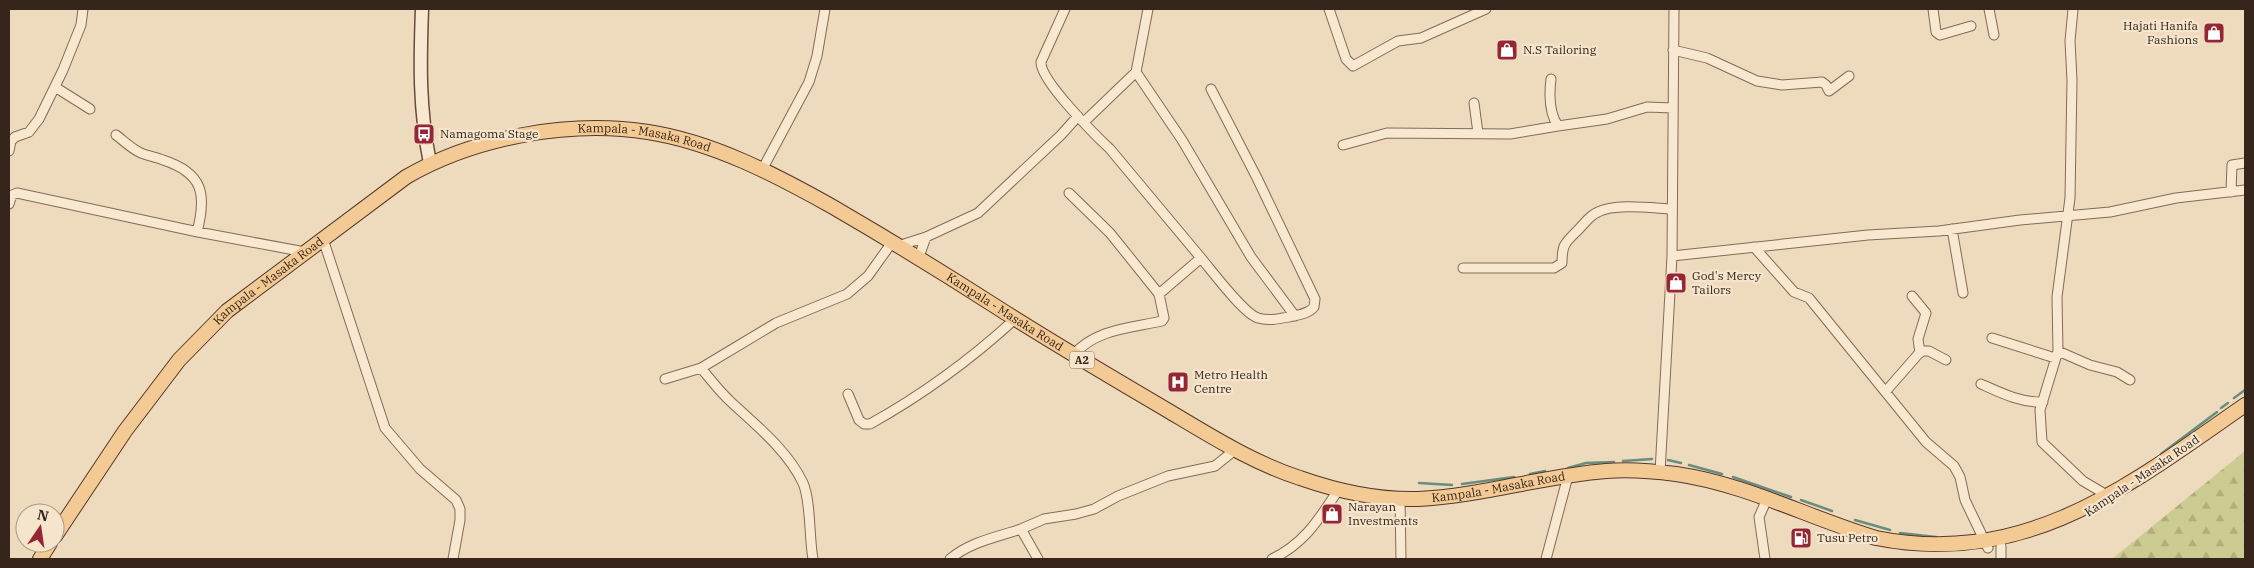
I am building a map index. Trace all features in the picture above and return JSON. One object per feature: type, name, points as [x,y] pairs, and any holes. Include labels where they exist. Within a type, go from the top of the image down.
[{"type":"main road","points":[[422,9],[420,97],[422,124],[430,163]]},
{"type":"main road","name":"Kampala - Masaka Road","points":[[65,521],[125,431],[179,360],[227,311],[406,177],[430,163],[471,147],[507,138],[571,130],[649,132],[690,142],[762,170],[897,243],[1073,355],[1236,449],[1301,479],[1377,497],[1400,499],[1458,495],[1608,471],[1660,472],[1728,485],[1817,519],[1882,540],[1934,549],[1997,551],[2091,512],[2245,405]]},
{"type":"street","points":[[9,151],[11,141],[15,136],[29,132],[40,119],[80,25],[83,9]]},
{"type":"street","points":[[762,170],[810,82],[825,9]]},
{"type":"street","points":[[1066,9],[1041,65],[1045,75],[1246,310],[1256,318],[1273,320],[1295,316],[1311,310],[1315,304],[1315,299],[1257,178],[1211,90]]},
{"type":"street","points":[[665,379],[701,368],[776,324],[847,294],[868,276],[897,243],[926,237],[978,213],[1061,135],[1136,72],[1148,9]]},
{"type":"street","points":[[1329,9],[1346,59],[1353,66],[1398,41],[1422,38],[1486,9]]},
{"type":"street","points":[[1660,472],[1672,256],[1674,9]]},
{"type":"street","points":[[1933,9],[1936,32],[1940,35],[1971,26]]},
{"type":"street","points":[[1989,9],[1994,35]]},
{"type":"street","points":[[2073,9],[2070,40],[2072,80],[2070,198],[2057,297],[2057,355],[2051,380],[2040,410],[2042,442],[2083,480],[2112,498]]},
{"type":"street","points":[[1673,50],[1707,58],[1745,77],[1769,84],[1822,82],[1826,85],[1828,91],[1849,76]]},
{"type":"street","points":[[1136,72],[1182,140],[1252,257],[1295,316]]},
{"type":"street","points":[[1551,78],[1549,93],[1553,119],[1558,126]]},
{"type":"street","points":[[55,87],[90,109]]},
{"type":"street","points":[[1474,103],[1478,133]]},
{"type":"street","points":[[1343,145],[1387,133],[1510,134],[1597,122],[1647,107],[1672,108]]},
{"type":"street","points":[[116,135],[141,153],[181,167],[194,178],[202,190],[202,205],[197,232]]},
{"type":"street","points":[[2231,192],[2232,165],[2245,162]]},
{"type":"street","points":[[9,204],[12,190],[197,232],[305,252]]},
{"type":"street","points":[[1672,256],[1900,232],[1952,230],[2067,215],[2110,212],[2176,198],[2245,190]]},
{"type":"street","points":[[1069,192],[1110,233],[1159,294],[1164,318],[1162,321],[1096,336],[1083,344],[1073,355]]},
{"type":"street","points":[[1463,268],[1554,268],[1562,263],[1562,249],[1566,242],[1598,212],[1608,209],[1639,207],[1671,209]]},
{"type":"street","points":[[1952,230],[1963,293]]},
{"type":"street","points":[[919,257],[926,237]]},
{"type":"street","points":[[323,239],[385,428],[420,469],[450,495],[460,508],[460,520],[453,559]]},
{"type":"street","points":[[1754,247],[1794,292],[1809,298],[1926,442],[1954,466],[1960,477],[1966,500],[1997,551]]},
{"type":"street","points":[[1159,294],[1201,258]]},
{"type":"street","points":[[1912,296],[1926,313],[1918,339],[1920,353]]},
{"type":"street","points":[[848,394],[860,420],[864,424],[870,424],[912,401],[942,380],[1015,319]]},
{"type":"street","points":[[1992,338],[2117,372],[2130,380]]},
{"type":"street","points":[[1886,391],[1920,353],[1929,350],[1946,360]]},
{"type":"street","points":[[701,368],[718,389],[775,444],[792,464],[803,484],[809,515],[808,529],[813,559]]},
{"type":"street","points":[[1981,384],[2008,396],[2032,402],[2042,402]]},
{"type":"street","points":[[950,559],[958,552],[976,543],[1021,529],[1044,519],[1094,509],[1118,496],[1168,476],[1215,466],[1236,449]]},
{"type":"street","points":[[1546,559],[1568,476]]},
{"type":"street","points":[[1272,559],[1290,555],[1309,532],[1339,489]]},
{"type":"street","points":[[1400,499],[1401,559]]},
{"type":"street","points":[[1765,559],[1759,517],[1767,499]]},
{"type":"street","points":[[1021,529],[1038,559]]},
{"type":"green space","points":[[2245,451],[2245,559],[2112,559]]},
{"type":"waterway","points":[[2234,398],[2245,390]]},
{"type":"waterway","points":[[2221,408],[2228,403]]},
{"type":"waterway","points":[[2161,454],[2217,412]]},
{"type":"waterway","points":[[1623,461],[1652,459]]},
{"type":"waterway","points":[[1668,460],[1681,463]]},
{"type":"waterway","points":[[2123,479],[2152,461]]},
{"type":"waterway","points":[[1568,468],[1586,463],[1614,462]]},
{"type":"waterway","points":[[1689,465],[1722,474]]},
{"type":"waterway","points":[[1530,474],[1545,471]]},
{"type":"waterway","points":[[1462,484],[1514,477]]},
{"type":"waterway","points":[[1733,477],[1791,497]]},
{"type":"waterway","points":[[1419,483],[1452,485]]},
{"type":"waterway","points":[[1801,500],[1832,511]]},
{"type":"waterway","points":[[1855,520],[1890,530]]},
{"type":"waterway","points":[[1900,533],[1936,537]]},
{"type":"place","name":"Hajati Hanifa Fashions","points":[[2214,33]]},
{"type":"place","name":"N.S Tailoring","points":[[1507,50]]},
{"type":"place","name":"Namagoma Stage","points":[[424,134]]},
{"type":"place","name":"God's Mercy Tailors","points":[[1676,283]]},
{"type":"place","name":"Metro Health Centre","points":[[1178,382]]},
{"type":"place","name":"Narayan Investments","points":[[1332,514]]},
{"type":"place","name":"Tusu Petro","points":[[1801,538]]}]
